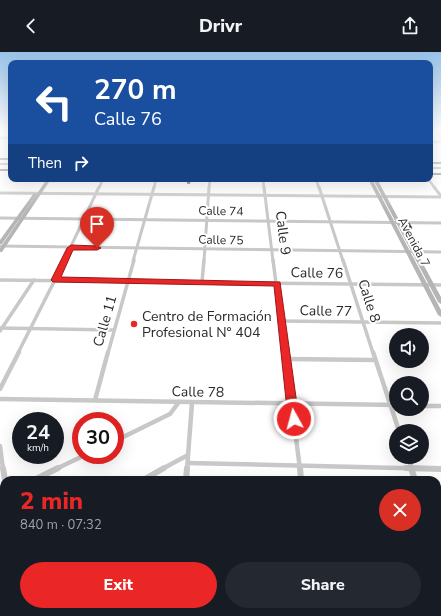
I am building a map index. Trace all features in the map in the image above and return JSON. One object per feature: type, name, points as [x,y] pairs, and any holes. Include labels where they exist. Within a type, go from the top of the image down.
[{"type":"main road","points":[[1,245],[23,218],[44,182]]},
{"type":"main road","points":[[0,251],[1,245],[17,218],[47,182]]},
{"type":"main road","name":"Avenida 7","points":[[372,182],[395,222],[408,251],[441,302]]},
{"type":"main road","name":"Avenida 7","points":[[376,182],[381,196]]},
{"type":"main road","name":"Avenida 7","points":[[395,222],[414,251],[441,315]]},
{"type":"street","points":[[0,389],[71,248],[102,182]]},
{"type":"street","name":"Calle 11","points":[[94,400],[155,182]]},
{"type":"street","points":[[202,282],[210,182]]},
{"type":"street","name":"Calle 9","points":[[264,182],[301,476]]},
{"type":"street","name":"Calle 8","points":[[317,182],[389,402]]},
{"type":"street","points":[[430,182],[441,196]]},
{"type":"street","points":[[0,193],[441,196]]},
{"type":"street","name":"Calle 74","points":[[0,218],[441,223]]},
{"type":"street","name":"Calle 75","points":[[1,245],[71,248],[441,252]]},
{"type":"street","name":"Calle 76","points":[[0,280],[441,285]]},
{"type":"street","points":[[1,329],[34,280]]},
{"type":"street","name":"Calle 77","points":[[282,321],[441,323]]},
{"type":"street","points":[[1,329],[113,330]]},
{"type":"street","points":[[286,359],[375,360]]},
{"type":"street","name":"Calle 78","points":[[0,400],[94,400],[192,403],[389,405]]},
{"type":"street","points":[[124,437],[170,414],[179,402]]},
{"type":"street","points":[[186,476],[192,403]]},
{"type":"street","points":[[429,406],[441,406]]},
{"type":"street","points":[[0,446],[1,463],[4,476]]},
{"type":"street","points":[[151,476],[188,455]]},
{"type":"street","points":[[42,476],[72,461]]},
{"type":"street","points":[[188,463],[441,469]]},
{"type":"street","points":[[411,464],[414,476]]},
{"type":"building","points":[[405,223],[409,223],[412,228],[408,228]]},
{"type":"tram line","points":[[0,164],[8,164]]},
{"type":"tram line","points":[[433,168],[441,168]]},
{"type":"place","name":"Centro de Formación Profesional N° 404","points":[[134,324]]},
{"type":"route","points":[[97,248],[71,248],[55,280],[277,284],[294,419]]}]
